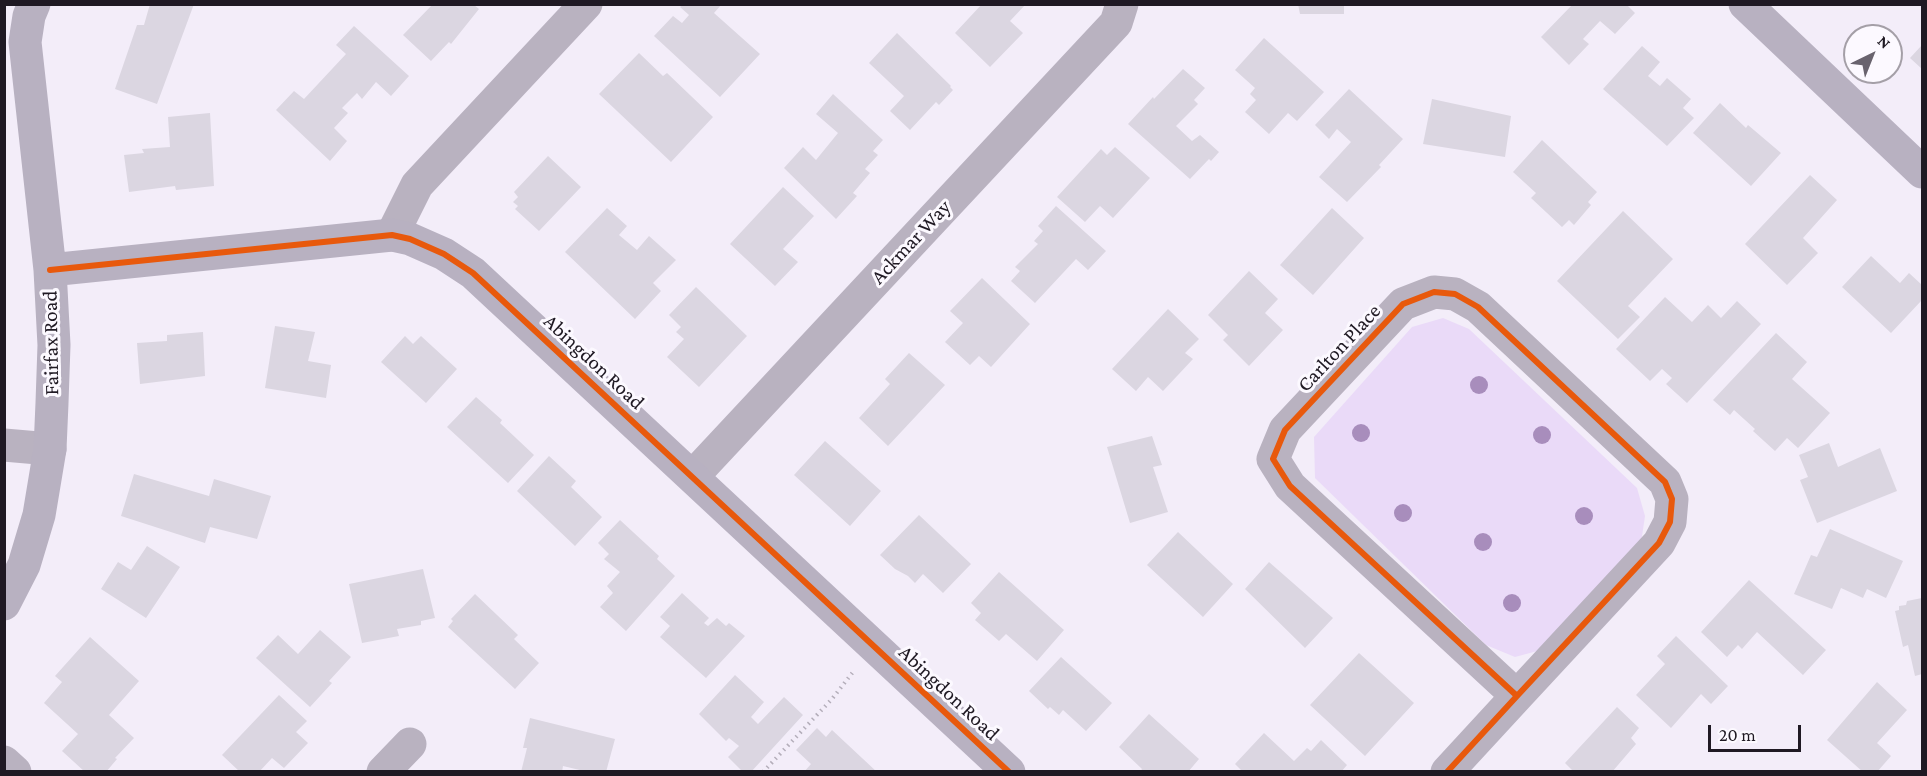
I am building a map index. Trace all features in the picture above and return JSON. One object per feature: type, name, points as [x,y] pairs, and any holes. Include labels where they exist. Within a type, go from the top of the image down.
[{"type":"street","name":"Fairfax Road","points":[[4,604],[24,565],[39,515],[50,449],[54,345],[50,270],[25,42],[29,16],[34,4]]},
{"type":"street","points":[[392,235],[417,185],[586,4]]},
{"type":"street","name":"Ackmar Way","points":[[693,476],[1116,23],[1122,4]]},
{"type":"street","points":[[1744,4],[1923,172]]},
{"type":"street","name":"Abingdon Road","points":[[50,270],[392,235],[444,254],[473,273],[1009,771]]},
{"type":"street","name":"Carlton Place","points":[[1447,771],[1517,696],[1659,543],[1670,522],[1672,499],[1665,482],[1478,307],[1455,294],[1434,292],[1403,304],[1285,430],[1273,459],[1290,486],[1517,696]]},
{"type":"street","points":[[4,445],[50,449]]},
{"type":"street","points":[[383,771],[410,744]]},
{"type":"street","points":[[4,762],[15,771]]},
{"type":"path","points":[[763,771],[832,699],[859,663]]},
{"type":"shaded area","points":[[1443,318],[1469,329],[1637,488],[1645,516],[1641,543],[1541,650],[1515,657],[1486,645],[1315,478],[1314,437],[1412,327]]},
{"type":"building","points":[[150,4],[194,4],[157,104],[115,89],[137,25],[144,25]]},
{"type":"building","points":[[683,4],[722,4],[714,13],[760,54],[720,97],[654,36],[673,16],[682,23],[689,15],[680,7]]},
{"type":"building","points":[[982,4],[1026,4],[1010,21],[1023,33],[990,67],[955,33]]},
{"type":"building","points":[[1298,4],[1344,4],[1344,14],[1300,14]]},
{"type":"building","points":[[1573,4],[1626,4],[1635,13],[1615,34],[1600,21],[1583,39],[1589,44],[1569,65],[1541,37]]},
{"type":"building","points":[[432,5],[474,5],[479,9],[451,44],[449,42],[431,61],[403,35]]},
{"type":"building","points":[[354,26],[409,76],[391,96],[376,82],[362,99],[357,93],[342,108],[348,113],[334,128],[347,141],[330,161],[276,110],[294,91],[304,99],[346,54],[336,45]]},
{"type":"building","points":[[897,33],[953,90],[939,105],[936,102],[910,130],[890,111],[904,96],[869,63]]},
{"type":"building","points":[[1264,38],[1324,92],[1297,121],[1288,113],[1269,134],[1245,112],[1256,100],[1250,94],[1255,88],[1235,70]]},
{"type":"building","points":[[1922,45],[1922,69],[1910,58]]},
{"type":"building","points":[[1642,46],[1660,62],[1648,76],[1660,86],[1667,78],[1691,99],[1683,108],[1694,118],[1667,146],[1603,89]]},
{"type":"building","points":[[639,53],[663,76],[667,73],[713,117],[671,162],[599,94]]},
{"type":"building","points":[[1183,69],[1205,88],[1194,100],[1198,104],[1176,126],[1192,141],[1200,135],[1219,152],[1190,179],[1128,124]]},
{"type":"building","points":[[1349,89],[1403,139],[1379,165],[1381,167],[1347,202],[1319,177],[1351,142],[1337,129],[1329,139],[1315,125]]},
{"type":"building","points":[[833,94],[883,140],[873,151],[878,155],[865,169],[870,173],[853,193],[857,196],[836,219],[784,168],[803,147],[816,160],[838,133],[816,114]]},
{"type":"building","points":[[1432,99],[1511,116],[1505,157],[1423,144]]},
{"type":"building","points":[[1720,103],[1746,128],[1748,125],[1781,153],[1751,186],[1693,133]]},
{"type":"building","points":[[210,113],[214,186],[176,190],[175,186],[129,192],[124,155],[144,153],[142,149],[170,147],[168,117]]},
{"type":"building","points":[[1542,140],[1597,192],[1588,202],[1591,205],[1574,225],[1569,220],[1562,227],[1531,198],[1536,193],[1513,172]]},
{"type":"building","points":[[1115,147],[1150,178],[1113,218],[1100,206],[1085,222],[1057,197],[1101,149],[1107,155]]},
{"type":"building","points":[[548,156],[581,187],[539,231],[515,209],[518,206],[513,202],[518,197],[514,192]]},
{"type":"building","points":[[1810,175],[1837,200],[1803,238],[1818,253],[1787,285],[1745,244]]},
{"type":"building","points":[[783,187],[814,216],[783,249],[798,262],[775,286],[730,244]]},
{"type":"building","points":[[1056,206],[1106,251],[1088,270],[1076,259],[1035,303],[1011,281],[1020,271],[1015,267],[1038,244],[1034,241],[1043,231],[1038,226]]},
{"type":"building","points":[[607,208],[627,226],[619,235],[637,250],[649,236],[676,260],[653,283],[661,291],[635,319],[565,252]]},
{"type":"building","points":[[1332,208],[1364,238],[1313,295],[1280,265]]},
{"type":"building","points":[[1623,211],[1673,259],[1628,306],[1640,317],[1618,339],[1557,281]]},
{"type":"building","points":[[1871,256],[1900,283],[1909,273],[1922,285],[1922,300],[1891,333],[1842,287]]},
{"type":"building","points":[[1249,271],[1278,299],[1265,313],[1283,330],[1249,366],[1223,340],[1228,335],[1208,315]]},
{"type":"building","points":[[982,278],[1030,324],[991,367],[979,356],[970,365],[945,342],[963,323],[950,311]]},
{"type":"building","points":[[696,287],[747,336],[699,387],[667,357],[684,339],[676,332],[681,327],[669,315]]},
{"type":"building","points":[[1665,297],[1692,322],[1708,305],[1721,318],[1737,301],[1761,324],[1687,403],[1666,384],[1672,378],[1662,369],[1650,381],[1616,349]]},
{"type":"building","points":[[1168,309],[1199,339],[1185,353],[1193,359],[1163,391],[1148,377],[1136,391],[1112,369]]},
{"type":"building","points":[[275,326],[315,332],[308,361],[331,365],[326,398],[265,388]]},
{"type":"building","points":[[203,332],[205,376],[140,384],[137,343],[167,341],[167,335]]},
{"type":"building","points":[[1776,333],[1807,362],[1792,379],[1830,413],[1798,448],[1787,438],[1775,451],[1734,410],[1730,415],[1713,400]]},
{"type":"building","points":[[405,336],[413,344],[421,336],[457,369],[426,403],[381,362]]},
{"type":"building","points":[[909,353],[945,385],[888,446],[859,418],[890,384],[885,379]]},
{"type":"building","points":[[476,397],[502,420],[500,423],[534,455],[508,483],[447,427]]},
{"type":"building","points":[[1152,436],[1162,465],[1153,467],[1168,512],[1130,523],[1107,447]]},
{"type":"building","points":[[825,441],[881,491],[850,526],[794,475]]},
{"type":"building","points":[[1829,443],[1838,467],[1880,448],[1897,491],[1817,523],[1800,480],[1808,477],[1799,455]]},
{"type":"building","points":[[549,456],[576,481],[571,487],[602,517],[575,546],[517,491]]},
{"type":"building","points":[[134,474],[209,496],[214,479],[271,496],[257,539],[210,527],[205,543],[121,516]]},
{"type":"building","points":[[919,515],[971,564],[943,593],[923,574],[915,583],[880,555]]},
{"type":"building","points":[[620,520],[659,556],[657,559],[675,576],[626,631],[600,607],[613,593],[607,586],[620,572],[604,559],[609,554],[598,543]]},
{"type":"building","points":[[1830,529],[1903,561],[1886,598],[1867,589],[1863,598],[1841,588],[1832,609],[1794,594],[1811,555],[1817,557]]},
{"type":"building","points":[[1178,532],[1233,584],[1203,617],[1147,565]]},
{"type":"building","points":[[147,546],[180,567],[146,618],[101,589],[118,562],[131,570]]},
{"type":"building","points":[[1269,562],[1333,618],[1305,648],[1245,589]]},
{"type":"building","points":[[423,569],[435,618],[421,621],[421,625],[397,629],[399,636],[362,643],[349,584]]},
{"type":"building","points":[[999,572],[1064,630],[1037,661],[1006,634],[999,641],[975,620],[981,613],[971,603]]},
{"type":"building","points":[[1749,580],[1826,650],[1803,675],[1757,632],[1742,649],[1738,645],[1727,657],[1701,632]]},
{"type":"building","points":[[682,593],[709,618],[704,623],[708,626],[717,618],[726,626],[729,623],[745,636],[706,678],[660,637],[670,626],[660,617]]},
{"type":"building","points":[[475,594],[518,635],[514,639],[539,663],[515,689],[448,627],[453,621],[451,619]]},
{"type":"building","points":[[1922,598],[1922,674],[1915,676],[1908,645],[1903,647],[1895,611],[1899,610],[1899,606],[1906,605],[1907,601]]},
{"type":"building","points":[[320,630],[351,657],[310,707],[256,658],[278,635],[298,654]]},
{"type":"building","points":[[1676,636],[1728,686],[1711,704],[1701,694],[1671,728],[1636,695],[1665,664],[1657,656]]},
{"type":"building","points":[[90,637],[139,681],[109,715],[134,738],[115,758],[117,759],[106,772],[85,772],[62,751],[78,734],[44,703],[62,682],[55,676]]},
{"type":"building","points":[[1359,653],[1414,703],[1365,756],[1310,705]]},
{"type":"building","points":[[1061,657],[1112,703],[1086,731],[1063,710],[1059,715],[1050,707],[1048,709],[1029,691]]},
{"type":"building","points":[[735,675],[764,702],[751,717],[758,724],[784,697],[803,715],[751,772],[743,772],[728,757],[739,746],[729,738],[726,741],[699,714]]},
{"type":"building","points":[[1877,682],[1907,710],[1877,743],[1891,756],[1877,772],[1863,772],[1827,740]]},
{"type":"building","points":[[279,695],[307,721],[296,732],[308,743],[284,768],[272,758],[259,772],[240,772],[222,755]]},
{"type":"building","points":[[1617,707],[1639,728],[1631,738],[1636,744],[1612,772],[1574,772],[1565,763]]},
{"type":"building","points":[[1149,714],[1199,759],[1188,772],[1140,772],[1142,769],[1119,747]]},
{"type":"building","points":[[530,718],[615,739],[606,772],[588,772],[563,766],[562,772],[521,772],[527,748],[523,748]]},
{"type":"building","points":[[817,728],[826,737],[832,730],[877,772],[804,772],[811,764],[796,750]]},
{"type":"building","points":[[1264,733],[1294,761],[1307,748],[1311,751],[1321,740],[1347,765],[1341,772],[1243,772],[1235,764]]},
{"type":"cycle path","points":[[50,270],[392,235],[410,239],[444,254],[473,273],[1009,772]]},
{"type":"cycle path","points":[[1447,772],[1659,543],[1670,522],[1672,499],[1665,482],[1478,307],[1455,294],[1434,292],[1403,304],[1285,430],[1273,459],[1290,486],[1517,696]]}]
